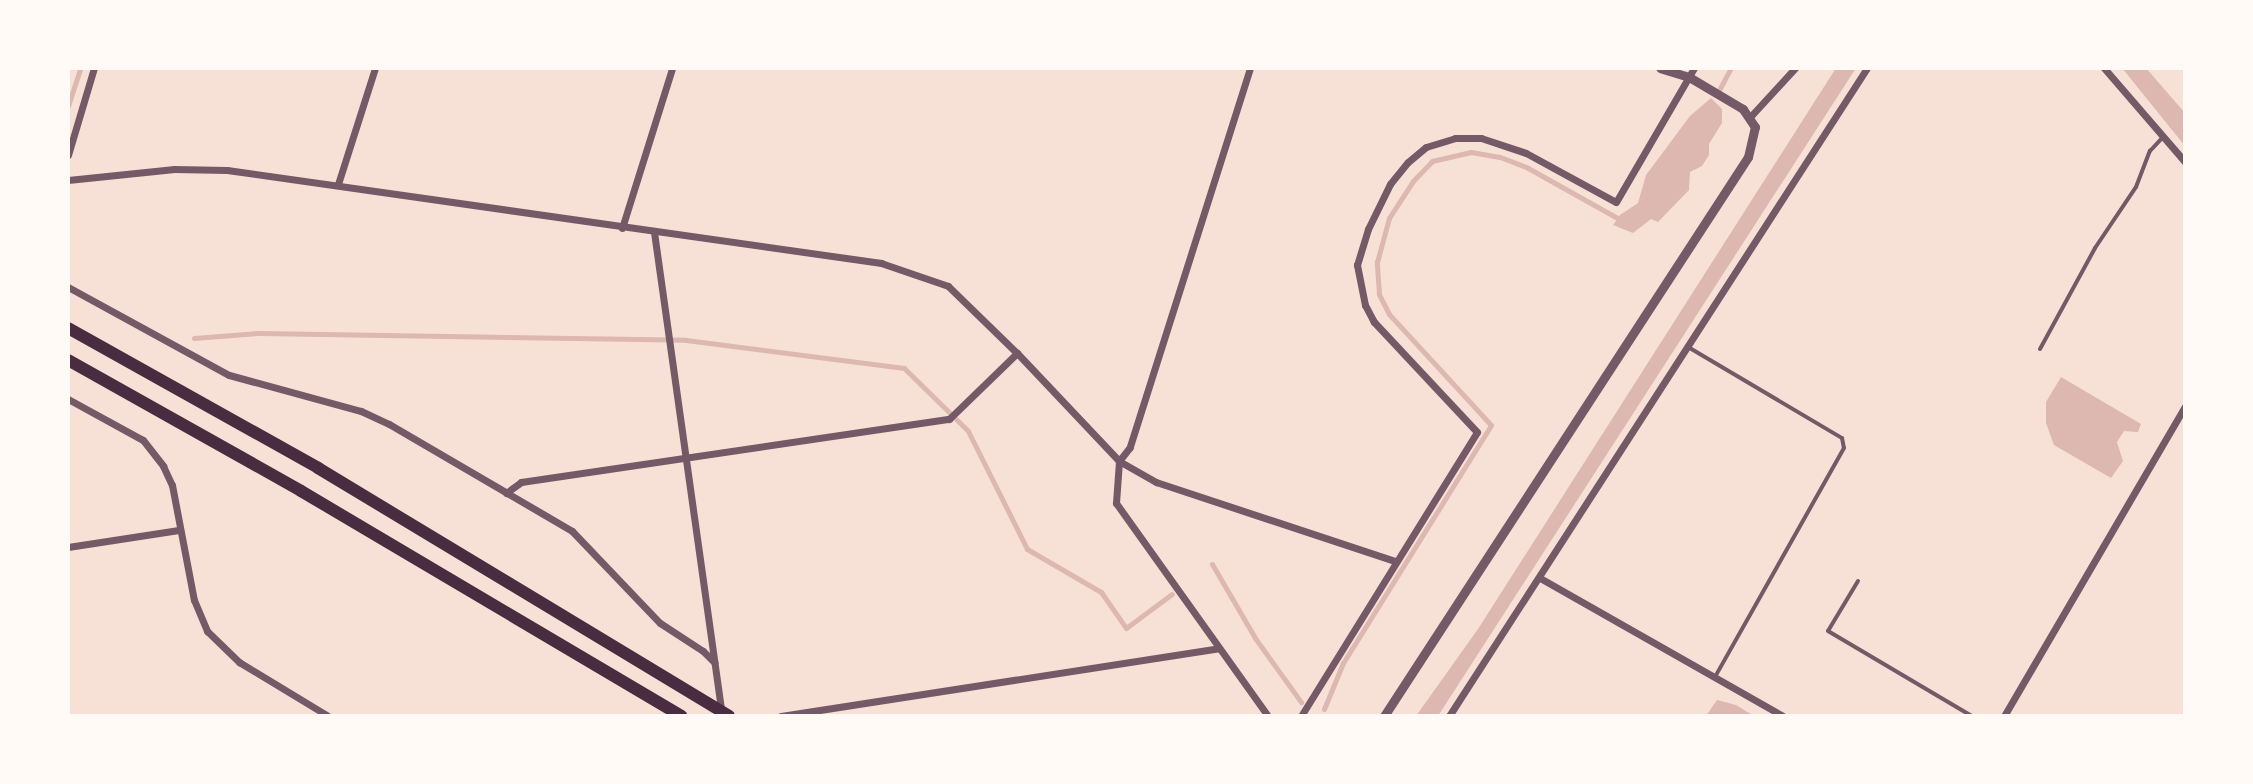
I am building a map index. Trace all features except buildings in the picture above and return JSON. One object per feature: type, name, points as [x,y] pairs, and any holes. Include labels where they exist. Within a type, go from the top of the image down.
[{"type":"highway","points":[[68,328],[318,468],[729,716]]},
{"type":"highway","points":[[68,360],[301,491],[680,716]]},
{"type":"street","points":[[68,155],[94,68]]},
{"type":"street","points":[[338,184],[375,68]]},
{"type":"street","points":[[622,228],[672,68]]},
{"type":"street","points":[[1250,68],[1130,447],[1119,461],[1116,503],[1268,716]]},
{"type":"street","points":[[1384,716],[1748,157],[1755,140],[1750,117],[1691,73],[1660,68]]},
{"type":"street","points":[[1750,117],[1795,68]]},
{"type":"street","points":[[1449,716],[1867,68]]},
{"type":"street","points":[[2104,68],[2185,162]]},
{"type":"street","points":[[1301,716],[1477,432],[1374,322],[1365,305],[1357,265],[1368,229],[1390,184],[1426,147],[1455,138],[1481,138],[1526,153],[1616,202],[1691,73]]},
{"type":"street","points":[[68,180],[174,169],[227,170],[902,268],[948,286],[1017,353],[1119,461],[1156,482],[1395,561]]},
{"type":"street","points":[[654,232],[689,459],[722,716]]},
{"type":"street","points":[[68,287],[229,375],[361,411],[389,424],[572,531],[660,623],[703,651],[714,662]]},
{"type":"street","points":[[506,493],[521,482],[949,419],[1017,353]]},
{"type":"street","points":[[68,399],[143,440],[163,466],[172,485],[194,600],[207,631],[239,662],[328,716]]},
{"type":"street","points":[[2004,716],[2185,406]]},
{"type":"street","points":[[68,547],[179,530]]},
{"type":"street","points":[[1540,578],[1783,716]]},
{"type":"street","points":[[781,716],[811,714],[1219,648]]},
{"type":"lane","points":[[2040,349],[2095,248],[2136,187],[2150,151],[2163,137]]},
{"type":"lane","points":[[1688,347],[1842,438],[1844,448],[1715,677]]},
{"type":"lane","points":[[1858,581],[1828,631],[1972,716]]},
{"type":"shaded area","points":[[1836,68],[1856,68],[1438,716],[1416,716],[1478,629]]},
{"type":"shaded area","points":[[2122,68],[2146,68],[2185,113],[2185,146]]},
{"type":"shaded area","points":[[1711,98],[1722,109],[1722,123],[1709,144],[1709,155],[1702,166],[1690,172],[1689,190],[1658,222],[1651,219],[1633,233],[1613,225],[1620,215],[1638,203],[1646,175],[1690,116]]},
{"type":"shaded area","points":[[2061,377],[2141,424],[2138,432],[2124,431],[2117,442],[2123,461],[2111,478],[2054,445],[2046,423],[2046,402]]},
{"type":"shaded area","points":[[1717,700],[1736,705],[1754,716],[1706,716]]},
{"type":"waterway","points":[[68,106],[80,68]]},
{"type":"waterway","points":[[1718,92],[1731,68]]},
{"type":"waterway","points":[[1324,709],[1343,663],[1491,425],[1389,314],[1379,294],[1377,262],[1389,218],[1413,181],[1432,161],[1471,152],[1500,157],[1528,168],[1621,220]]},
{"type":"waterway","points":[[194,338],[258,333],[686,340],[904,368],[968,431],[1027,549],[1101,592],[1126,628],[1172,594]]},
{"type":"waterway","points":[[1212,564],[1255,638],[1301,702]]}]
